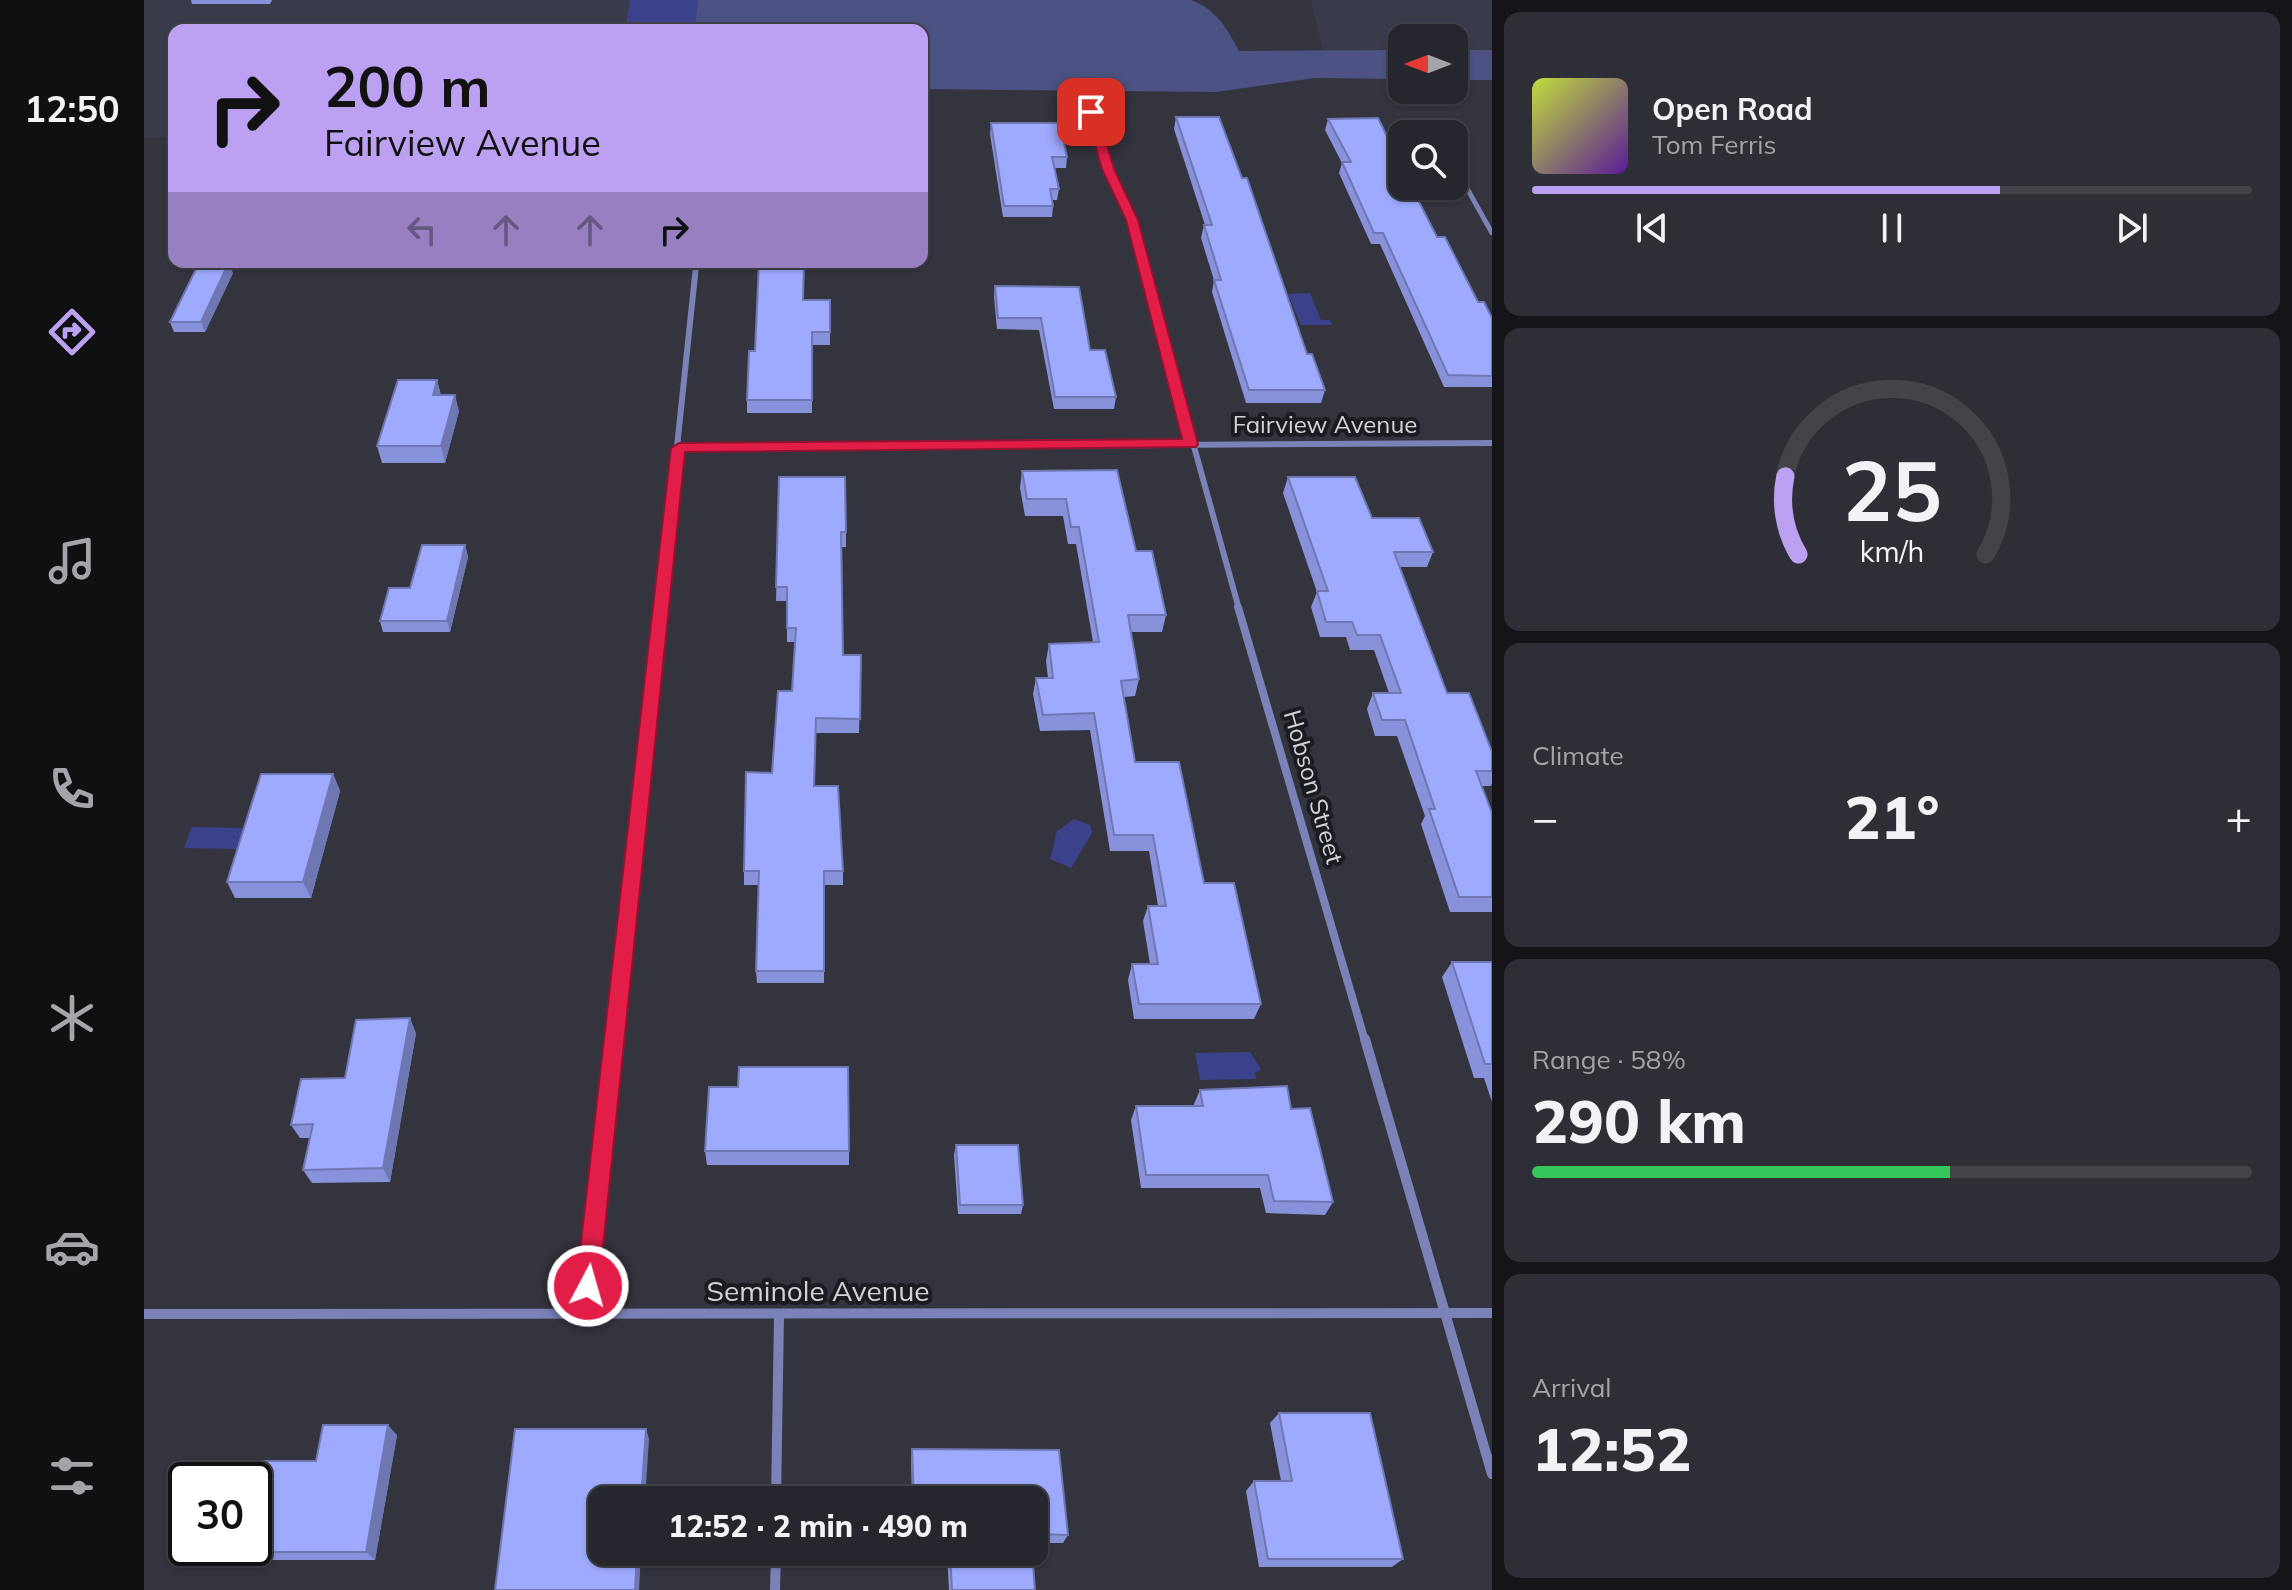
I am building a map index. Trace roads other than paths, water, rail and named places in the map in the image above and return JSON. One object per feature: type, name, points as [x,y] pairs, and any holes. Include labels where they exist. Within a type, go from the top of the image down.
[{"type":"street","name":"Hobson Street","points":[[1091,112],[1108,169],[1132,220],[1191,444],[1492,1474]]},
{"type":"street","points":[[1468,190],[1492,233]]},
{"type":"street","points":[[585,1316],[679,448],[695,268]]},
{"type":"street","name":"Fairview Avenue","points":[[679,448],[1492,443]]},
{"type":"street","name":"Seminole Avenue","points":[[144,1314],[779,1316],[1492,1313]]},
{"type":"street","points":[[776,1486],[779,1316]]},
{"type":"street","points":[[775,1590],[776,1566]]}]
